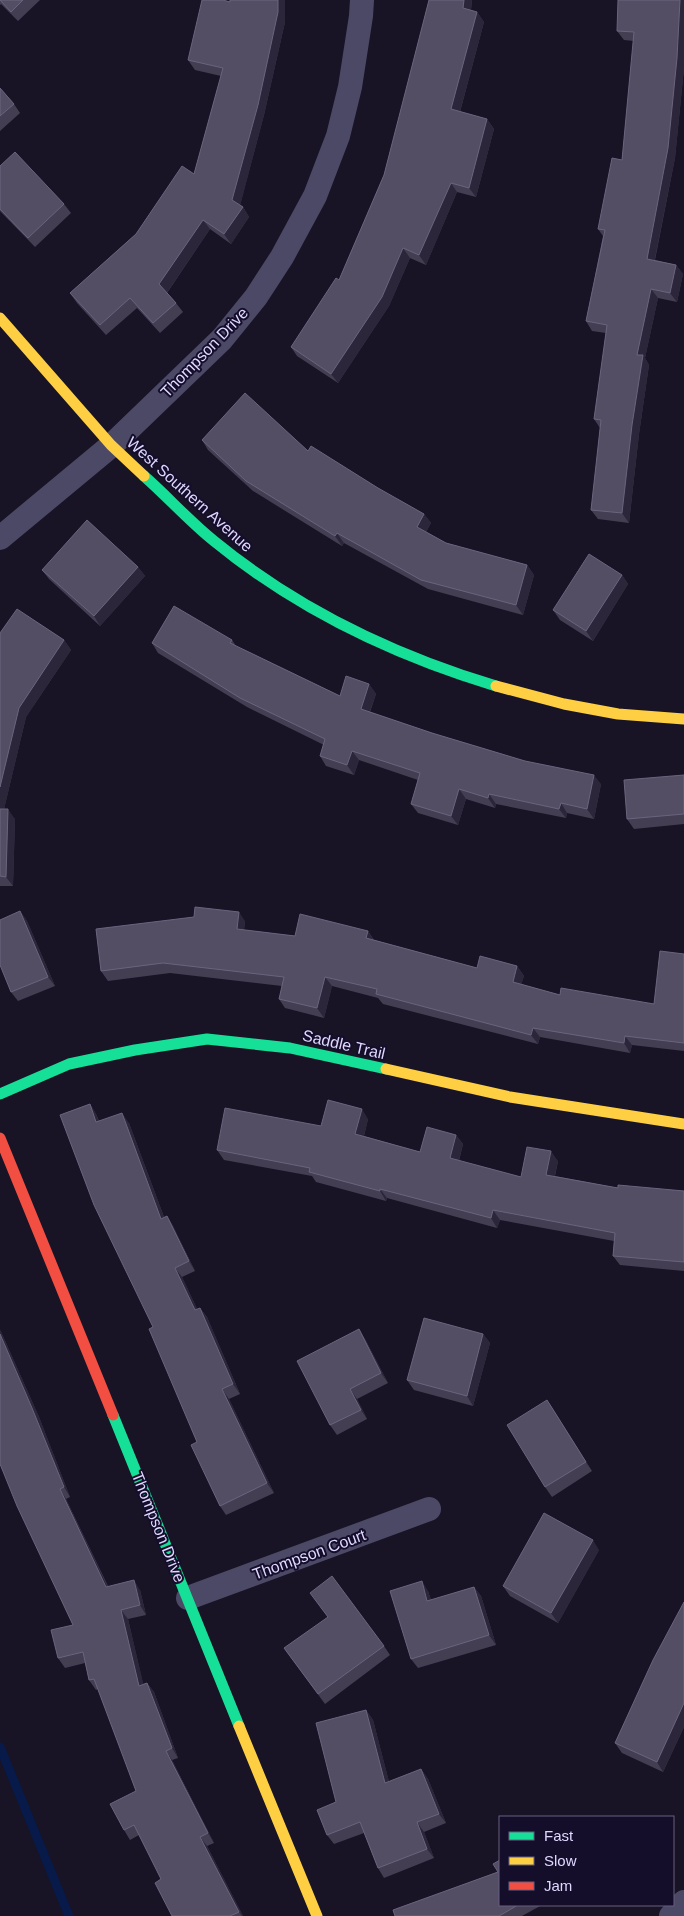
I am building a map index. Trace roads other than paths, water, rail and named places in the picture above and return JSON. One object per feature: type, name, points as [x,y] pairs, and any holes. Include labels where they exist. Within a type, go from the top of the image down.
[{"type":"street","name":"Thompson Drive","points":[[0,538],[112,445],[222,339],[256,297],[282,257],[315,196],[338,136],[350,87],[362,0]]},
{"type":"street","name":"West Southern Avenue","points":[[0,318],[112,445],[213,540],[252,570],[294,598],[382,646],[486,683],[552,701],[620,714],[684,719]]},
{"type":"street","name":"Saddle Trail","points":[[0,1094],[69,1064],[135,1050],[207,1039],[290,1048],[510,1097],[684,1124]]},
{"type":"street","name":"Thompson Drive","points":[[0,1138],[317,1916]]},
{"type":"street","name":"Thompson Court","points":[[188,1598],[429,1509]]},
{"type":"street","points":[[671,1916],[684,1902]]},
{"type":"waterway","points":[[0,1747],[69,1916]]}]
